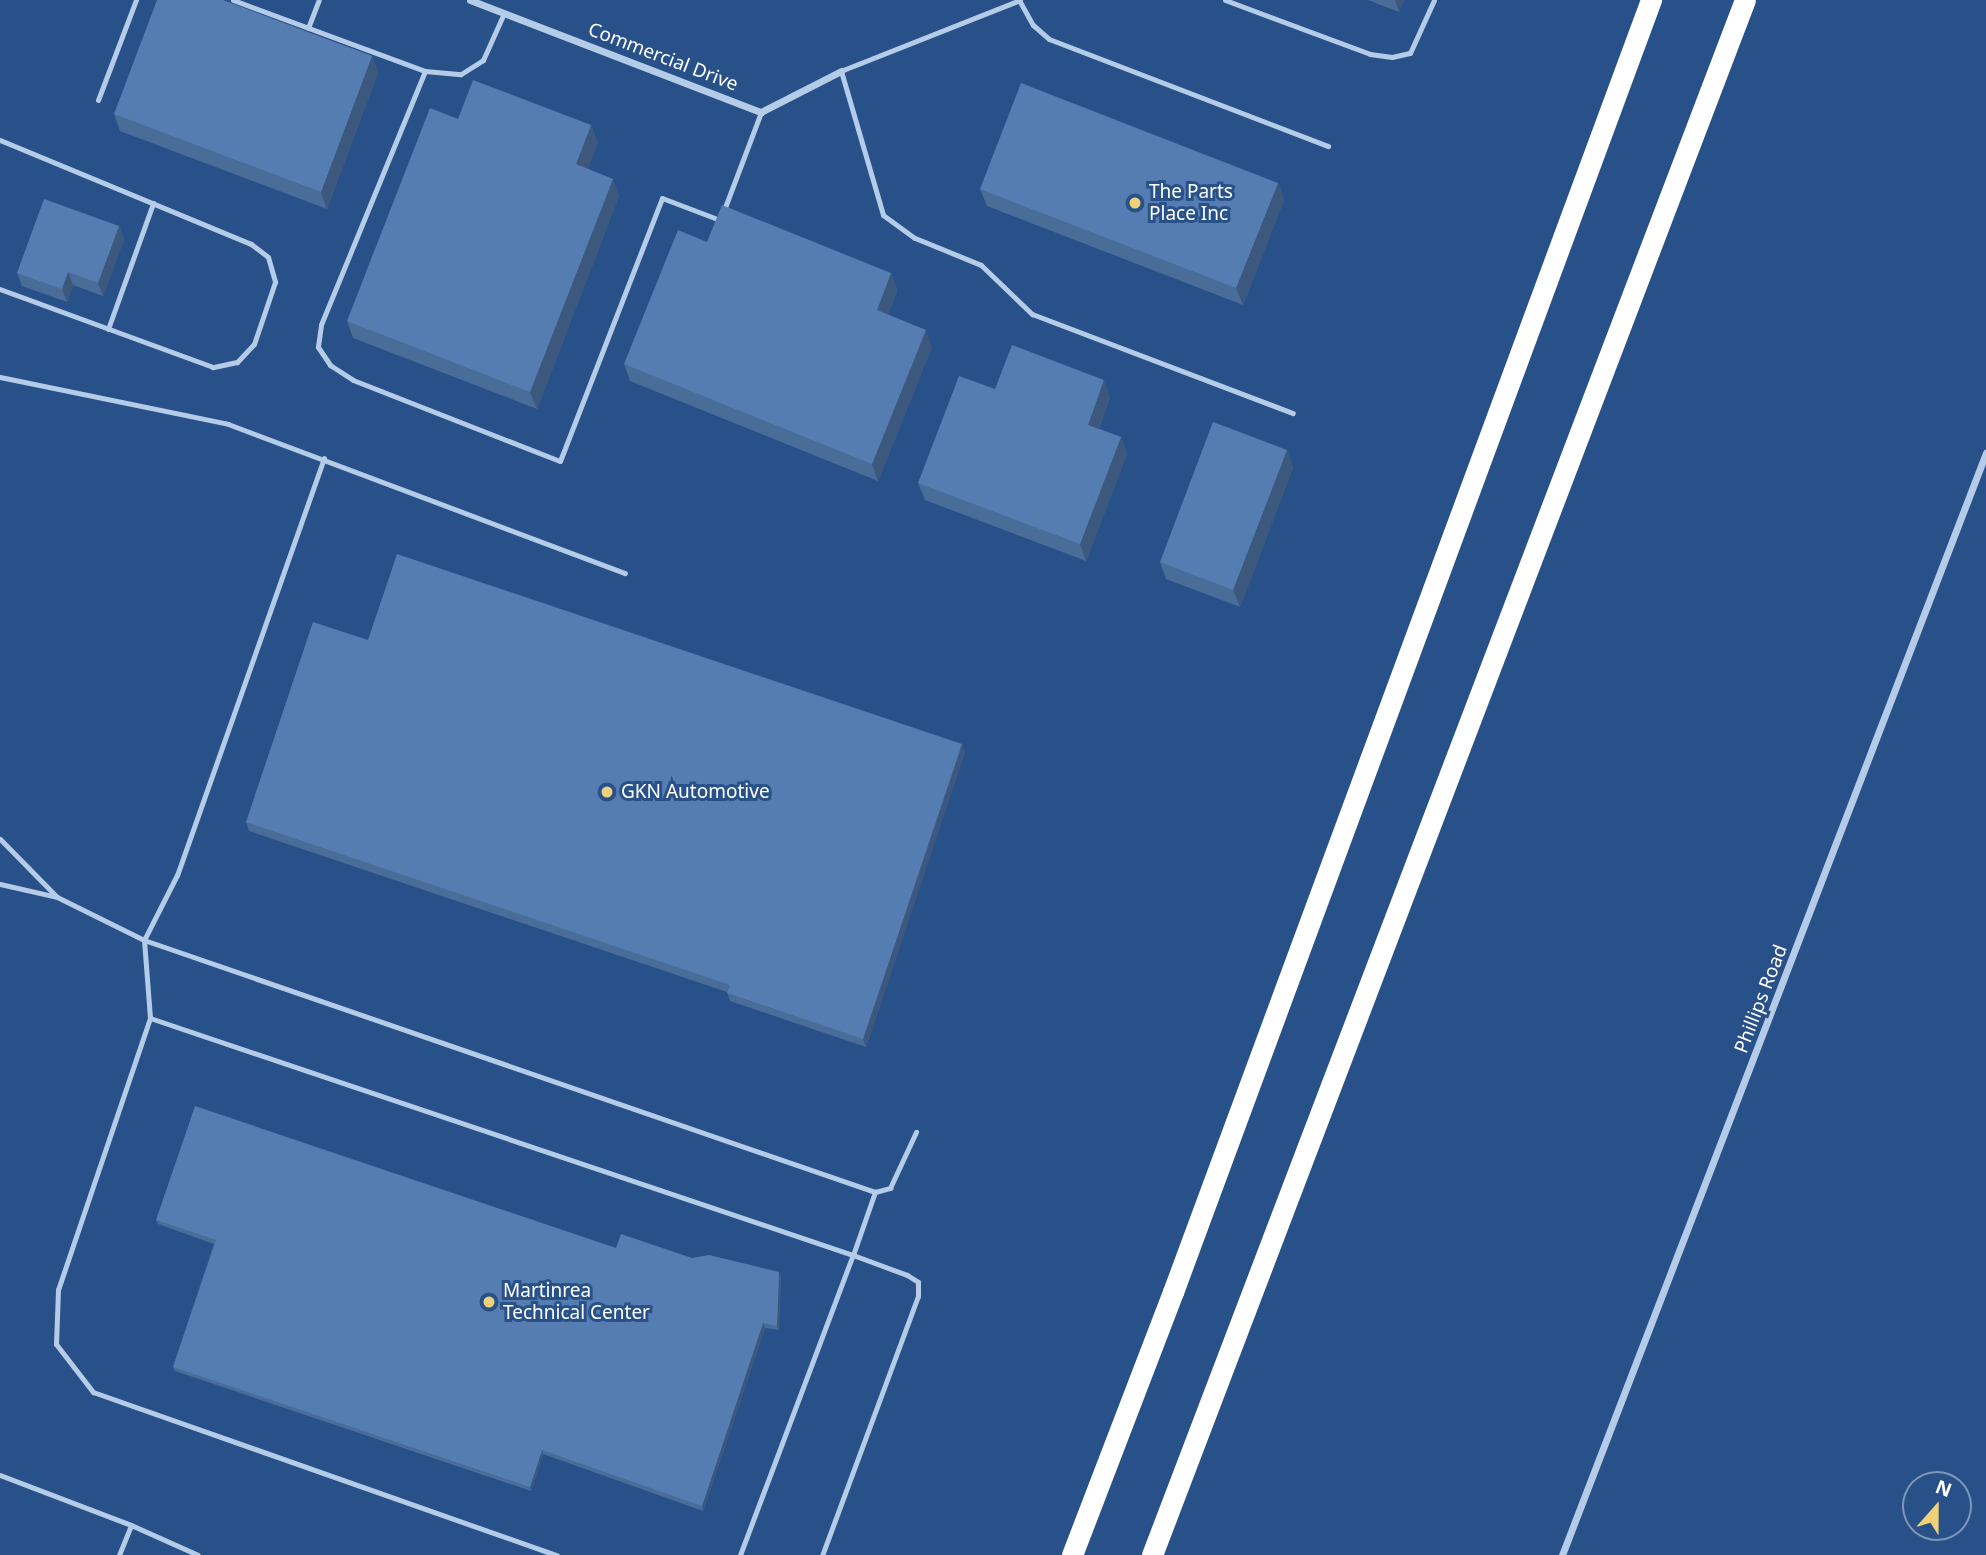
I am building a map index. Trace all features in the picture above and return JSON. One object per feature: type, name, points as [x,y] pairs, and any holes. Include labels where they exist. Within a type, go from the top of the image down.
[{"type":"highway","points":[[1072,1555],[1183,1266],[1651,0]]},
{"type":"highway","points":[[1152,1555],[1745,0]]},
{"type":"street","name":"Commercial Drive","points":[[470,0],[761,112]]},
{"type":"street","points":[[761,112],[841,71]]},
{"type":"street","name":"Phillips Road","points":[[1562,1555],[1986,453]]},
{"type":"lane","points":[[98,100],[136,0]]},
{"type":"lane","points":[[233,0],[425,71],[461,74],[483,60],[503,13]]},
{"type":"lane","points":[[308,28],[319,0]]},
{"type":"lane","points":[[1293,413],[1032,314],[981,265],[896,227],[883,215],[875,198],[841,71],[1020,0],[1033,25],[1049,39],[1328,146]]},
{"type":"lane","points":[[1225,0],[1370,54],[1392,57],[1410,53],[1434,0]]},
{"type":"lane","points":[[425,71],[321,325],[318,346],[330,365],[353,380],[560,461],[662,198],[720,220],[761,112]]},
{"type":"lane","points":[[0,140],[251,244],[268,257],[275,282],[254,344],[237,362],[213,367],[0,289]]},
{"type":"lane","points":[[108,329],[153,202]]},
{"type":"lane","points":[[0,377],[228,424],[625,573]]},
{"type":"lane","points":[[324,458],[177,875],[144,940],[150,1018],[58,1290],[56,1345],[93,1392],[557,1555]]},
{"type":"lane","points":[[0,839],[57,897]]},
{"type":"lane","points":[[0,884],[57,897],[144,940],[875,1192],[890,1188],[916,1132]]},
{"type":"lane","points":[[150,1018],[853,1255],[907,1275],[918,1282],[918,1296],[822,1555]]},
{"type":"lane","points":[[740,1555],[875,1192]]},
{"type":"lane","points":[[0,1475],[131,1525],[198,1555]]},
{"type":"lane","points":[[119,1555],[131,1525]]},
{"type":"building","points":[[157,0],[223,0],[372,56],[321,192],[114,114]]},
{"type":"building","points":[[473,80],[591,125],[576,164],[613,179],[530,392],[347,321],[430,108],[458,119]]},
{"type":"building","name":"The Parts Place Inc","points":[[1021,83],[1278,183],[1236,288],[980,189]]},
{"type":"building","points":[[44,199],[119,226],[98,283],[68,272],[62,289],[17,273]]},
{"type":"building","points":[[722,205],[891,273],[877,310],[926,330],[872,464],[624,364],[678,230],[707,242]]},
{"type":"building","points":[[1012,345],[1104,380],[1088,425],[1121,437],[1080,544],[918,483],[959,376],[995,389]]},
{"type":"building","points":[[1213,422],[1287,450],[1233,590],[1160,562]]},
{"type":"building","name":"GKN Automotive","points":[[397,554],[962,744],[863,1039],[727,993],[730,985],[246,822],[313,622],[368,640]]},
{"type":"building","name":"Martinrea Technical Center","points":[[195,1106],[616,1248],[621,1234],[692,1258],[709,1255],[779,1272],[777,1326],[763,1323],[702,1506],[542,1450],[530,1487],[173,1367],[216,1240],[156,1220]]},
{"type":"place","name":"The Parts Place Inc","points":[[1135,203]]},
{"type":"place","name":"GKN Automotive","points":[[607,792]]},
{"type":"place","name":"Martinrea Technical Center","points":[[489,1302]]}]
